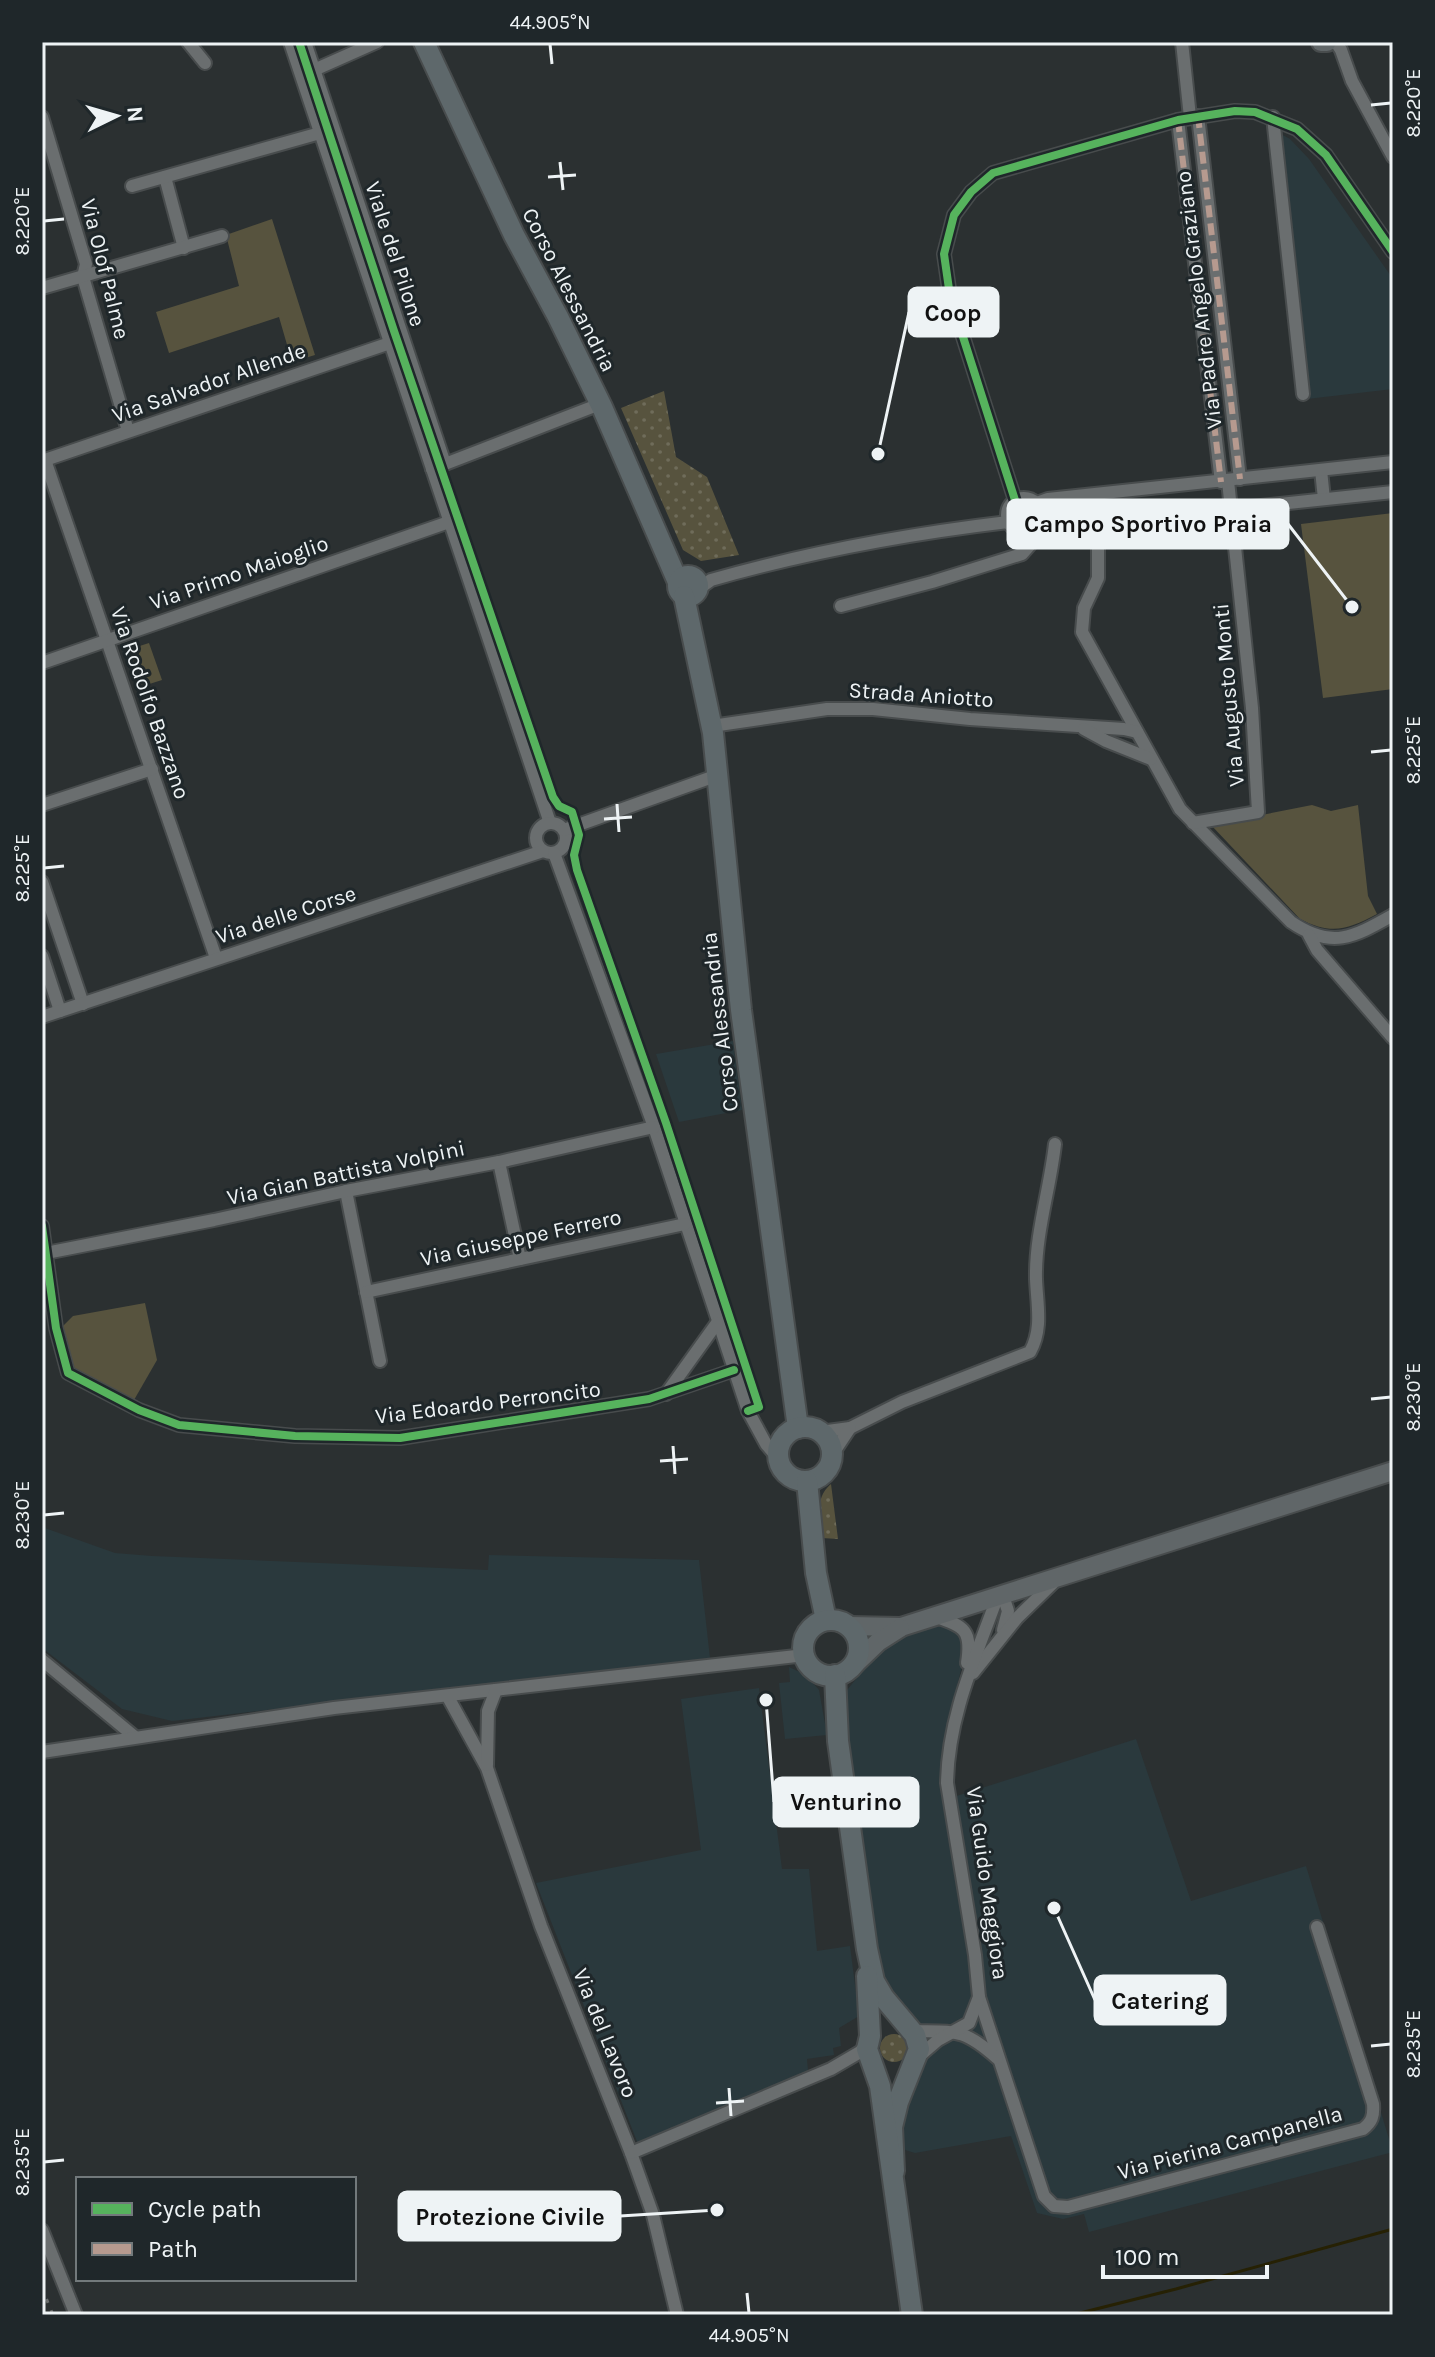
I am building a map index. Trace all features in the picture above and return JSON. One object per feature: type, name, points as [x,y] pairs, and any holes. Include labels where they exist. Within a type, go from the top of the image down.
[{"type":"main road","name":"Corso Alessandria","points":[[424,42],[514,235],[600,404],[670,560],[692,588],[718,775],[741,1010],[798,1428]]},
{"type":"main road","points":[[798,1428],[813,1428],[820,1432],[827,1438],[832,1455],[827,1470],[815,1480],[807,1481],[799,1481],[785,1473],[778,1458],[780,1443],[785,1436],[798,1428]]},
{"type":"main road","points":[[807,1481],[816,1573],[826,1620]]},
{"type":"main road","points":[[844,1671],[819,1673],[805,1655],[806,1637],[810,1629],[826,1620],[849,1626],[856,1635],[859,1650],[844,1671],[838,1741],[867,1949],[874,1981],[918,2042],[892,2127],[894,2171]]},
{"type":"main road","points":[[867,1949],[869,2047],[880,2086],[894,2171],[912,2315]]},
{"type":"main road","points":[[869,2047],[880,2026],[896,2023],[911,2030]]},
{"type":"main road","points":[[869,2047],[881,2072],[888,2075],[904,2073],[914,2063]]},
{"type":"street","points":[[188,42],[205,63]]},
{"type":"street","name":"Viale del Pilone","points":[[290,42],[550,823]]},
{"type":"street","name":"Viale del Pilone","points":[[305,42],[445,464]]},
{"type":"street","points":[[314,70],[377,42]]},
{"type":"street","name":"Via Padre Angelo Graziano","points":[[1182,42],[1230,481]]},
{"type":"street","points":[[1321,42],[1327,42]]},
{"type":"street","points":[[1336,42],[1352,81],[1393,157]]},
{"type":"street","points":[[1015,500],[950,296],[944,254],[954,215],[971,192],[993,173],[1189,118],[1235,111],[1255,112],[1297,129],[1326,155],[1393,252]]},
{"type":"street","name":"Via Olof Palme","points":[[42,117],[86,264],[83,277],[128,431]]},
{"type":"street","points":[[1273,117],[1303,394]]},
{"type":"street","name":"Via Padre Angelo Graziano","points":[[1189,118],[1230,481]]},
{"type":"street","points":[[132,186],[320,133]]},
{"type":"street","points":[[165,177],[184,248]]},
{"type":"street","points":[[42,288],[222,236]]},
{"type":"street","name":"Via Salvador Allende","points":[[44,461],[390,343]]},
{"type":"street","points":[[432,469],[600,404]]},
{"type":"street","name":"Via Rodolfo Bazzano","points":[[44,461],[216,958]]},
{"type":"street","points":[[1037,503],[1048,499],[1393,462]]},
{"type":"street","points":[[1321,470],[1324,499]]},
{"type":"street","name":"Via Augusto Monti","points":[[1193,823],[1258,812],[1252,708],[1230,481]]},
{"type":"street","points":[[1134,491],[1137,519]]},
{"type":"street","points":[[841,606],[1022,554],[1030,545],[1033,529],[1042,514],[1037,503],[1029,498],[1015,500],[1007,512],[1008,522],[1019,532],[1033,529],[1393,492]]},
{"type":"street","points":[[1095,496],[1098,578],[1084,608],[1082,632],[1151,759],[1180,809],[1291,922],[1309,935],[1317,950],[1393,1038]]},
{"type":"street","name":"Via Primo Maioglio","points":[[42,663],[449,522]]},
{"type":"street","points":[[692,588],[750,568],[856,545],[921,532],[1008,522]]},
{"type":"street","name":"Strada Aniotto","points":[[712,726],[827,709],[873,709],[1137,732]]},
{"type":"street","name":"Strada Aniotto","points":[[1081,727],[1151,759]]},
{"type":"street","points":[[42,805],[152,769]]},
{"type":"street","points":[[564,830],[718,775]]},
{"type":"street","points":[[548,852],[565,844],[564,830],[550,823],[540,828],[536,837],[548,852],[654,1127],[748,1411],[766,1444],[778,1458]]},
{"type":"street","name":"Via delle Corse","points":[[42,1017],[548,852]]},
{"type":"street","points":[[42,882],[83,1004]]},
{"type":"street","points":[[1309,935],[1338,939],[1358,934],[1393,915]]},
{"type":"street","points":[[42,956],[60,1011]]},
{"type":"street","name":"Via Gian Battista Volpini","points":[[46,1253],[499,1162],[654,1127]]},
{"type":"street","points":[[820,1432],[850,1428],[902,1402],[1030,1352],[1040,1326],[1037,1249],[1055,1144]]},
{"type":"street","points":[[499,1162],[520,1259]]},
{"type":"street","points":[[346,1191],[380,1361]]},
{"type":"street","name":"Via Giuseppe Ferrero","points":[[366,1292],[685,1224]]},
{"type":"street","name":"Via Edoardo Perroncito","points":[[42,1226],[56,1328],[68,1373],[139,1410],[179,1425],[295,1436],[400,1438],[649,1399],[734,1370]]},
{"type":"street","points":[[666,1394],[717,1323]]},
{"type":"street","points":[[832,1455],[850,1428]]},
{"type":"street","name":"Via Guido Maggiora","points":[[844,1671],[901,1627],[1393,1471]]},
{"type":"street","name":"Via Guido Maggiora","points":[[964,1686],[998,1640],[1035,1599],[1062,1576]]},
{"type":"street","name":"Via Guido Maggiora","points":[[998,1640],[1008,1611],[1007,1603],[1000,1597]]},
{"type":"street","name":"Via Guido Maggiora","points":[[964,1686],[1000,1597]]},
{"type":"street","name":"Via Guido Maggiora","points":[[914,2063],[969,2023],[979,1997],[947,1783],[952,1737],[970,1647],[968,1635],[956,1624],[933,1617]]},
{"type":"street","name":"Via Guido Maggiora","points":[[849,1626],[901,1627]]},
{"type":"street","points":[[42,1752],[334,1708],[805,1655]]},
{"type":"street","points":[[42,1660],[135,1737]]},
{"type":"street","name":"Via del Lavoro","points":[[487,1768],[488,1711],[496,1690]]},
{"type":"street","name":"Via del Lavoro","points":[[448,1697],[487,1768],[541,1926],[631,2153],[653,2215],[677,2315]]},
{"type":"street","name":"Via Pierina Campanella","points":[[979,1997],[1044,2196],[1054,2206],[1061,2208],[1363,2129],[1373,2119],[1373,2104],[1317,1927]]},
{"type":"street","points":[[911,2030],[954,2031],[970,2036],[997,2058]]},
{"type":"street","points":[[631,2153],[831,2069],[869,2047]]},
{"type":"street","points":[[42,2230],[76,2315]]},
{"type":"shaded area","points":[[1279,133],[1290,139],[1309,159],[1393,279],[1393,389],[1307,399]]},
{"type":"shaded area","points":[[272,219],[315,355],[292,362],[279,317],[169,353],[156,312],[239,286],[226,235]]},
{"type":"shaded area","points":[[664,391],[676,457],[707,477],[739,555],[701,561],[683,550],[621,408]]},
{"type":"shaded area","points":[[1393,513],[1393,689],[1323,698],[1301,524]]},
{"type":"shaded area","points":[[149,643],[162,680],[140,687],[127,650]]},
{"type":"shaded area","points":[[1312,805],[1331,811],[1358,805],[1368,896],[1377,914],[1357,924],[1330,929],[1300,919],[1211,825]]},
{"type":"shaded area","points":[[733,1041],[742,1110],[679,1122],[656,1054]]},
{"type":"shaded area","points":[[145,1303],[157,1360],[134,1400],[69,1365],[62,1327],[73,1316]]},
{"type":"shaded area","points":[[831,1484],[838,1539],[822,1538],[819,1516],[822,1496]]},
{"type":"shaded area","points":[[42,1527],[115,1553],[152,1556],[488,1570],[489,1555],[699,1560],[710,1658],[172,1721],[122,1709],[42,1648]]},
{"type":"shaded area","points":[[937,1624],[959,1631],[966,1648],[944,1743],[944,1800],[1136,1739],[1191,1901],[1306,1866],[1393,2152],[1089,2232],[1084,2214],[1063,2219],[1037,2213],[1011,2136],[915,2153],[902,2149],[898,2119],[908,2090],[925,2066],[929,2052],[922,2025],[903,2014],[877,1979],[842,1710],[847,1690],[869,1658],[893,1636]]},
{"type":"shaded area","points":[[789,1667],[806,1675],[819,1690],[827,1735],[785,1739],[779,1683],[790,1682]]},
{"type":"shaded area","points":[[759,1688],[782,1869],[809,1869],[817,1951],[850,1946],[859,2016],[839,2028],[841,2046],[833,2048],[834,2055],[807,2059],[808,2071],[638,2144],[536,1883],[701,1850],[681,1699]]},
{"type":"shaded area","points":[[894,2034],[904,2038],[908,2048],[904,2058],[894,2062],[884,2058],[880,2048],[884,2038]]},
{"type":"waterway","points":[[1072,2315],[1393,2229]]},
{"type":"railway","points":[[42,2288],[53,2315]]},
{"type":"marked path","points":[[1198,116],[1240,479]]},
{"type":"marked path","points":[[1178,120],[1221,482]]},
{"type":"cycle path","points":[[299,42],[553,797],[559,806],[572,812],[579,835],[574,855],[577,870],[666,1123],[759,1407],[748,1411]]},
{"type":"cycle path","points":[[1015,500],[950,296],[944,254],[954,215],[971,192],[993,173],[1178,120],[1235,111],[1255,112],[1297,129],[1326,155],[1393,252]]},
{"type":"cycle path","points":[[42,1226],[56,1328],[68,1373],[139,1410],[179,1425],[295,1436],[400,1438],[649,1399],[734,1370]]},
{"type":"place","name":"Coop","points":[[878,454]]},
{"type":"place","name":"Campo Sportivo Praia","points":[[1352,607]]},
{"type":"place","name":"Venturino","points":[[766,1700]]},
{"type":"place","name":"Catering","points":[[1054,1908]]},
{"type":"place","name":"Protezione Civile","points":[[717,2210]]}]
